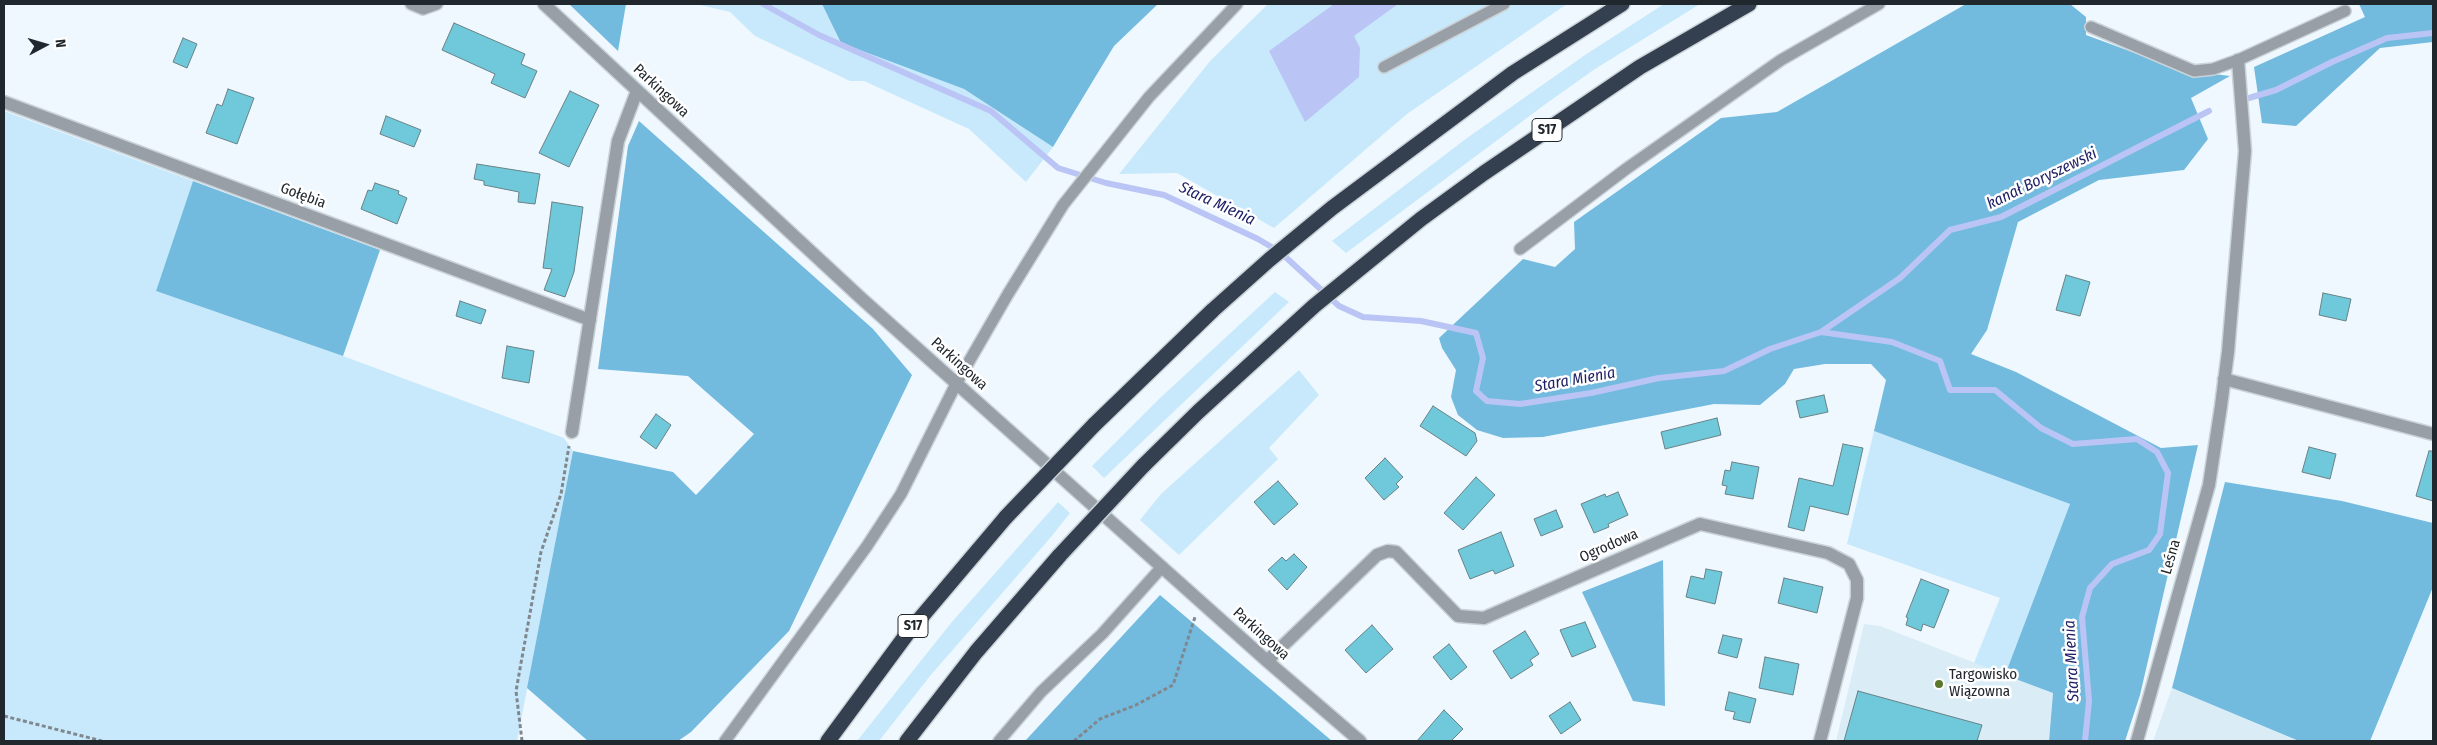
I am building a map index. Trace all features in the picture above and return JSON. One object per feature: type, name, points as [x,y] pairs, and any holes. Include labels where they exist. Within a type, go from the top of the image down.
[{"type":"highway","name":"S17","points":[[828,741],[907,634],[1006,517],[1094,425],[1213,310],[1269,260],[1332,208],[1513,73],[1622,4]]},
{"type":"highway","name":"S17","points":[[907,741],[976,652],[1060,555],[1142,466],[1265,350],[1356,272],[1421,220],[1542,133],[1640,67],[1749,4]]},
{"type":"street","name":"Parkingowa","points":[[544,4],[636,91],[956,384],[1267,661],[1360,741]]},
{"type":"street","name":"Leśna","points":[[2137,741],[2209,485],[2228,352],[2245,152],[2238,60]]},
{"type":"street","points":[[572,432],[618,141],[636,91]]},
{"type":"street","name":"Gołębia","points":[[4,102],[590,320]]},
{"type":"street","points":[[2224,380],[2433,434]]},
{"type":"street","name":"Ogrodowa","points":[[1267,661],[1377,555],[1388,551],[1396,552],[1458,616],[1484,618],[1700,524],[1828,553],[1849,564],[1856,580],[1857,598],[1820,741]]},
{"type":"lane","points":[[410,4],[423,9],[437,4]]},
{"type":"lane","points":[[725,741],[867,546],[901,494],[956,384],[1008,294],[1063,205],[1149,97],[1237,4]]},
{"type":"lane","points":[[1384,68],[1504,4]]},
{"type":"lane","points":[[1520,249],[1626,169],[1781,60],[1879,4]]},
{"type":"lane","points":[[2091,27],[2194,71],[2213,69],[2238,60],[2345,11]]},
{"type":"lane","points":[[999,741],[1041,692],[1102,634],[1162,566]]},
{"type":"path","points":[[522,741],[516,691],[541,552],[560,494],[572,432]]},
{"type":"path","points":[[1074,741],[1100,719],[1136,705],[1173,685],[1200,600]]},
{"type":"path","points":[[4,716],[102,741]]},
{"type":"shaded area","points":[[569,4],[626,4],[618,51]]},
{"type":"shaded area","points":[[696,4],[822,4],[841,43],[964,89],[1053,147],[1026,182],[969,129],[864,81],[850,81],[755,36],[730,12]]},
{"type":"shaded area","points":[[822,4],[1158,4],[1114,46],[1053,147],[964,89],[841,43]]},
{"type":"shaded area","points":[[1268,4],[1567,4],[1407,114],[1274,228],[1177,173],[1119,174],[1211,60]]},
{"type":"shaded area","points":[[1334,4],[1398,4],[1354,36],[1360,48],[1359,77],[1305,122],[1269,51]]},
{"type":"shaded area","points":[[1664,4],[1700,4],[1595,69],[1346,253],[1332,241],[1467,138],[1585,55]]},
{"type":"shaded area","points":[[1966,4],[2070,4],[2086,17],[2086,35],[2181,70],[2230,76],[2191,98],[2208,139],[2184,170],[2099,180],[2018,222],[1987,330],[1971,354],[2016,372],[2161,448],[2198,445],[2140,695],[2125,741],[2049,741],[2053,693],[2005,675],[2070,504],[1874,431],[1886,380],[1871,364],[1825,364],[1794,369],[1785,384],[1760,405],[1714,404],[1543,437],[1503,438],[1477,430],[1458,415],[1451,397],[1456,370],[1442,348],[1439,338],[1523,259],[1555,267],[1575,249],[1574,222],[1721,118],[1777,112]]},
{"type":"shaded area","points":[[2359,4],[2433,4],[2433,42],[2380,48],[2296,126],[2262,123],[2254,67],[2365,17]]},
{"type":"shaded area","points":[[4,111],[193,181],[156,291],[343,356],[564,438],[573,451],[517,741],[4,741]]},
{"type":"shaded area","points":[[639,121],[873,329],[912,375],[789,631],[691,732],[678,741],[588,741],[527,688],[573,451],[673,472],[696,495],[754,434],[688,376],[598,369],[628,146]]},
{"type":"shaded area","points":[[193,181],[380,250],[343,356],[156,291]]},
{"type":"shaded area","points":[[1275,292],[1289,302],[1104,478],[1092,466],[1160,398]]},
{"type":"shaded area","points":[[1299,370],[1319,395],[1269,448],[1278,459],[1179,555],[1140,520],[1161,494]]},
{"type":"shaded area","points":[[1874,431],[2070,504],[2005,675],[1974,663],[2000,598],[1847,544]]},
{"type":"shaded area","points":[[2225,482],[2342,501],[2433,523],[2433,587],[2370,741],[2299,741],[2172,688]]},
{"type":"shaded area","points":[[1058,502],[1070,513],[1051,537],[930,676],[879,741],[857,741],[951,623]]},
{"type":"shaded area","points":[[1663,560],[1665,706],[1633,701],[1582,592]]},
{"type":"shaded area","points":[[1160,595],[1332,741],[1025,741]]},
{"type":"shaded area","name":"Targowisko Wiązowna","points":[[1864,624],[1880,626],[2053,693],[2049,741],[1836,741]]},
{"type":"shaded area","points":[[2172,688],[2299,741],[2153,741]]},
{"type":"building","points":[[454,23],[525,54],[521,64],[537,71],[525,98],[491,83],[495,74],[442,50]]},
{"type":"building","points":[[183,38],[197,44],[187,68],[173,62]]},
{"type":"building","points":[[228,89],[254,98],[237,144],[206,133],[217,104],[222,106]]},
{"type":"building","points":[[570,91],[599,105],[569,167],[539,153]]},
{"type":"building","points":[[386,116],[421,130],[414,147],[380,134]]},
{"type":"building","points":[[477,164],[540,174],[535,204],[518,202],[519,192],[484,185],[484,181],[474,179]]},
{"type":"building","points":[[375,183],[399,191],[398,194],[407,198],[397,224],[361,209],[368,190],[372,191]]},
{"type":"building","points":[[552,202],[583,207],[574,272],[565,297],[544,290],[552,269],[543,268]]},
{"type":"building","points":[[2066,275],[2090,282],[2080,316],[2056,310]]},
{"type":"building","points":[[2323,293],[2351,299],[2346,321],[2319,315]]},
{"type":"building","points":[[460,301],[486,310],[481,324],[456,316]]},
{"type":"building","points":[[507,346],[534,351],[529,383],[502,378]]},
{"type":"building","points":[[1824,395],[1828,412],[1800,418],[1796,401]]},
{"type":"building","points":[[1433,406],[1475,433],[1477,441],[1466,456],[1420,426]]},
{"type":"building","points":[[656,414],[671,425],[656,449],[640,437]]},
{"type":"building","points":[[1717,418],[1721,435],[1665,449],[1661,432]]},
{"type":"building","points":[[1843,444],[1863,448],[1848,515],[1810,506],[1804,531],[1788,527],[1799,478],[1833,486]]},
{"type":"building","points":[[2309,447],[2336,454],[2330,479],[2302,472]]},
{"type":"building","points":[[2429,451],[2433,451],[2433,501],[2416,496]]},
{"type":"building","points":[[1385,458],[1403,477],[1396,484],[1399,487],[1384,500],[1365,478]]},
{"type":"building","points":[[1732,462],[1759,467],[1753,499],[1725,494],[1727,486],[1722,485],[1725,470],[1730,471]]},
{"type":"building","points":[[1476,477],[1495,495],[1463,530],[1444,513]]},
{"type":"building","points":[[1278,481],[1298,504],[1274,525],[1254,502]]},
{"type":"building","points":[[1618,492],[1628,515],[1608,524],[1609,527],[1594,533],[1581,504],[1605,494],[1606,497]]},
{"type":"building","points":[[1556,510],[1563,527],[1541,536],[1534,519]]},
{"type":"building","points":[[1501,532],[1514,566],[1495,574],[1493,570],[1470,579],[1458,550]]},
{"type":"building","points":[[1294,554],[1307,567],[1287,590],[1268,570],[1282,557],[1286,561]]},
{"type":"building","points":[[1706,569],[1722,572],[1715,604],[1686,597],[1691,576],[1704,579]]},
{"type":"building","points":[[1784,578],[1823,587],[1817,613],[1778,603]]},
{"type":"building","points":[[1921,579],[1949,590],[1934,628],[1923,624],[1921,631],[1906,625],[1908,618],[1906,617]]},
{"type":"building","points":[[1585,622],[1596,647],[1572,657],[1560,630]]},
{"type":"building","points":[[1372,625],[1393,649],[1366,673],[1345,650]]},
{"type":"building","points":[[1525,631],[1539,654],[1530,660],[1533,665],[1511,679],[1493,651]]},
{"type":"building","points":[[1723,635],[1742,639],[1737,658],[1718,653]]},
{"type":"building","points":[[1449,644],[1467,667],[1451,680],[1433,657]]},
{"type":"building","points":[[1765,657],[1799,664],[1793,695],[1759,688]]},
{"type":"building","points":[[1858,691],[1982,725],[1977,741],[1844,741]]},
{"type":"building","points":[[1729,692],[1756,699],[1750,723],[1733,719],[1735,712],[1725,710]]},
{"type":"building","points":[[1570,702],[1581,720],[1561,734],[1549,716]]},
{"type":"building","points":[[1444,710],[1463,729],[1451,741],[1417,741]]},
{"type":"waterway","name":"Stara Mienia","points":[[763,4],[819,35],[991,111],[1058,168],[1106,183],[1164,195],[1258,239],[1280,252],[1339,306],[1363,317],[1421,321],[1476,333],[1483,358],[1476,391],[1487,401],[1520,404],[1591,393],[1659,378],[1724,371],[1770,349],[1821,332],[1892,342],[1940,361],[1950,390],[1995,390],[2041,428],[2073,444],[2137,439],[2157,452],[2168,473],[2160,534],[2149,550],[2112,564],[2090,588],[2082,617],[2089,701],[2085,741]]},
{"type":"waterway","name":"kanał Boryszewski","points":[[2249,98],[2276,90],[2332,62],[2387,38],[2433,33]]},
{"type":"waterway","name":"kanał Boryszewski","points":[[1821,332],[1900,278],[1950,230],[2001,217],[2209,111]]},
{"type":"place","name":"Targowisko Wiązowna","points":[[1939,684]]}]
